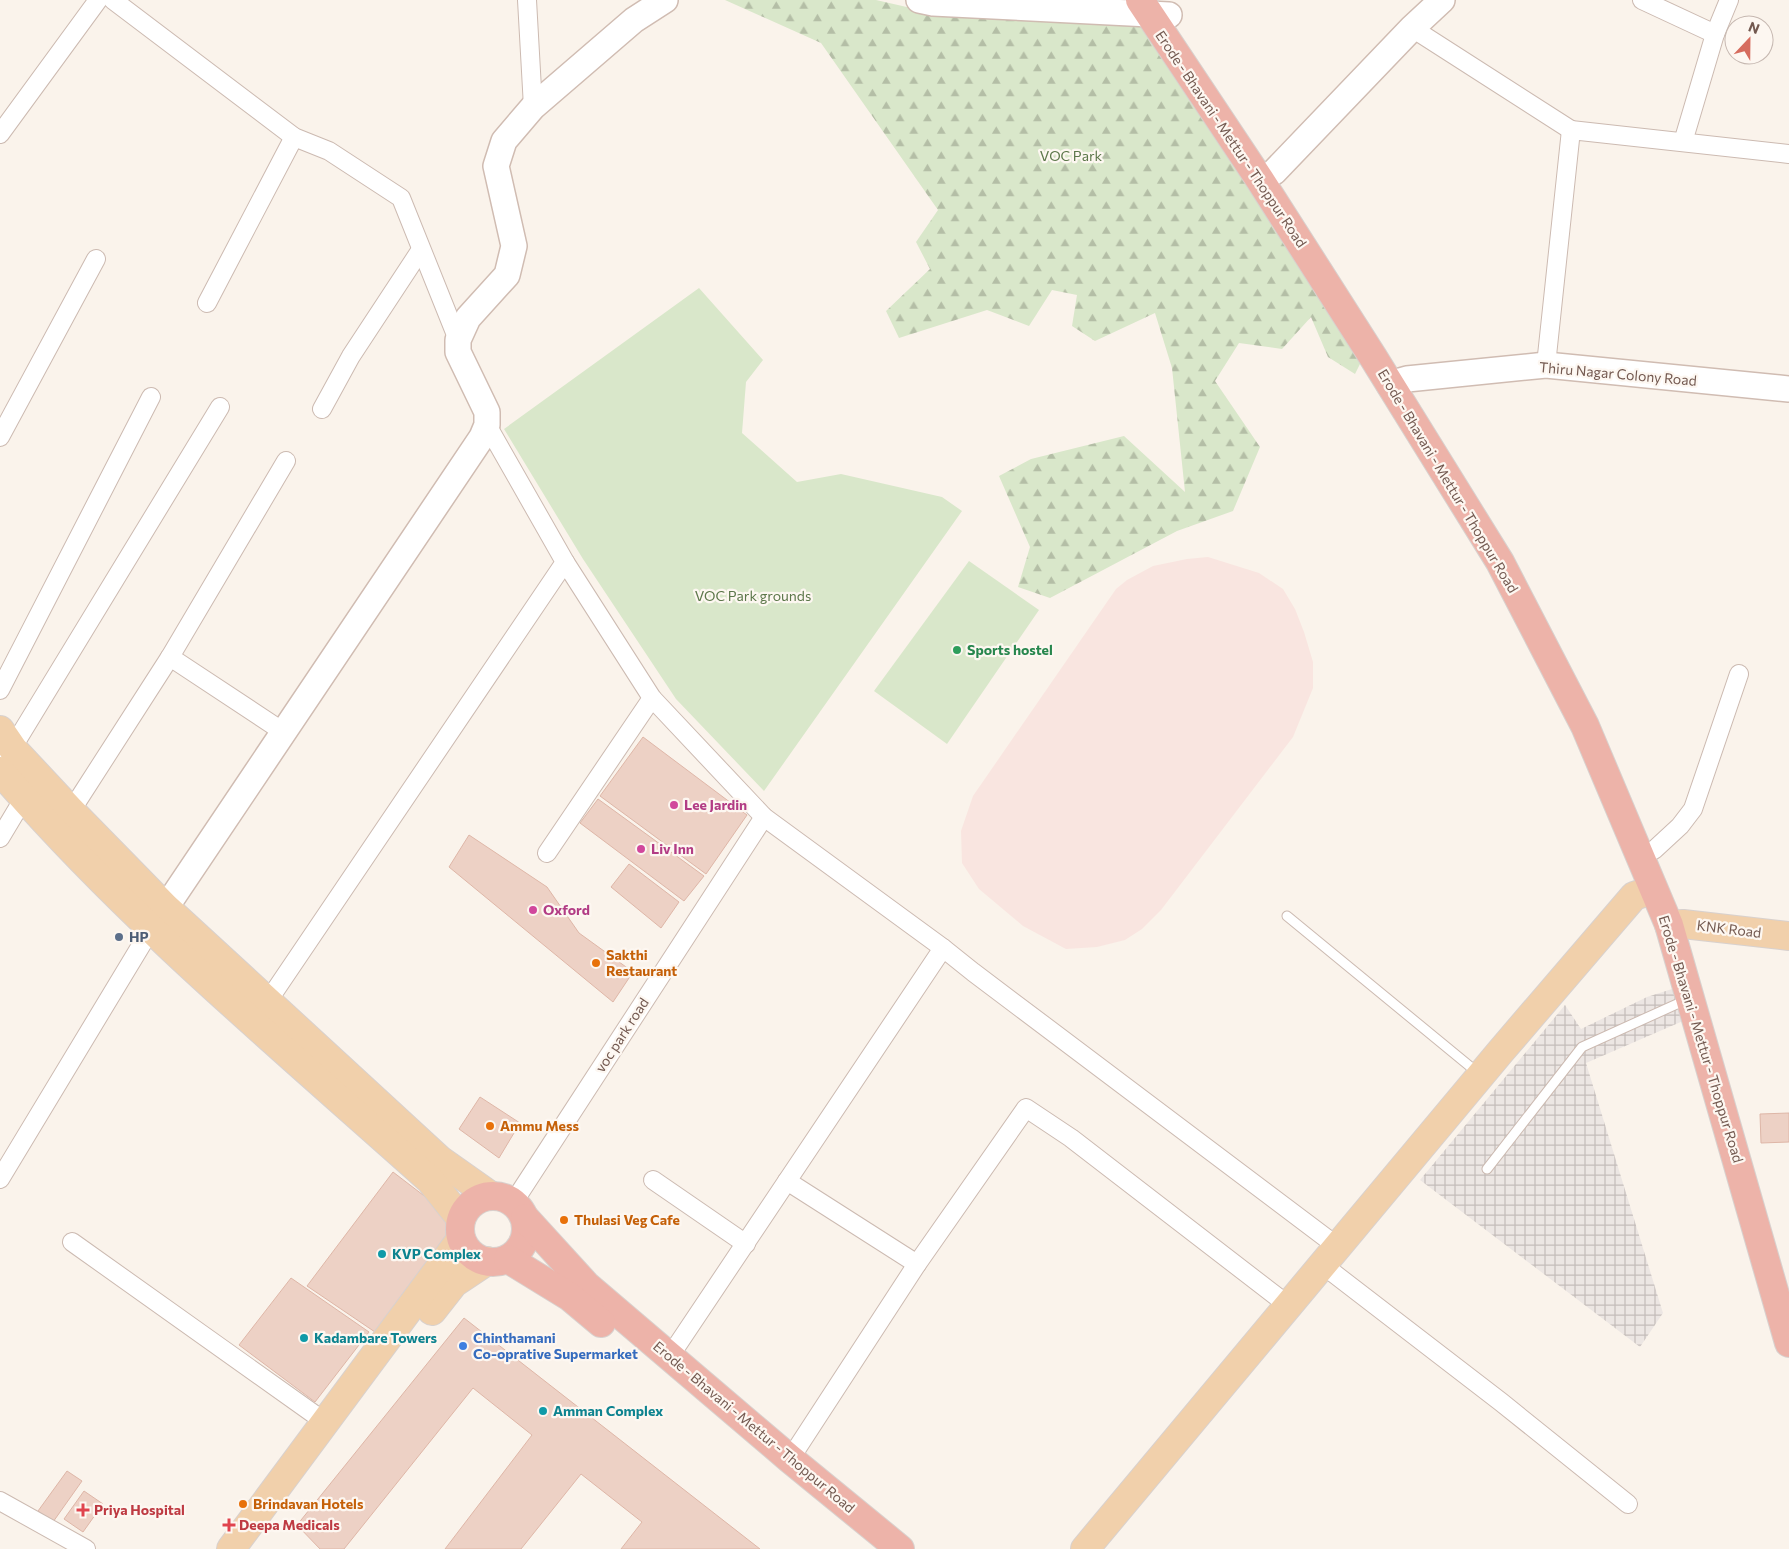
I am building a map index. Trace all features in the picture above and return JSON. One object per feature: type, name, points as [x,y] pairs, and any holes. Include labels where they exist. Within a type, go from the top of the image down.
[{"type":"highway","name":"Erode - Bhavani - Mettur - Thoppur Road","points":[[1155,8],[1267,176],[1511,556],[1590,707],[1654,850],[1789,1280]]},
{"type":"highway","name":"Erode - Bhavani - Mettur - Thoppur Road","points":[[1398,381],[1500,562],[1585,726],[1652,890],[1676,924],[1690,998],[1784,1307],[1789,1343]]},
{"type":"highway","points":[[461,1229],[470,1205],[483,1197],[510,1206],[526,1237],[516,1254],[498,1260]]},
{"type":"highway","name":"Erode - Bhavani - Mettur - Thoppur Road","points":[[510,1206],[587,1286],[790,1459],[900,1549]]},
{"type":"highway","name":"Erode - Bhavani - Mettur - Thoppur Road","points":[[461,1229],[471,1253],[480,1260],[498,1260],[570,1297],[870,1549]]},
{"type":"main road","points":[[158,918],[285,733],[476,446],[487,425],[487,412],[458,352],[458,340],[468,318],[507,275],[514,246],[496,166],[504,141],[534,107],[634,20],[665,0]]},
{"type":"main road","points":[[919,0],[934,3],[1155,8]]},
{"type":"main road","points":[[1267,176],[1412,28],[1442,0]]},
{"type":"main road","name":"Thiru Nagar Colony Road","points":[[1398,381],[1546,365],[1789,389]]},
{"type":"main road","points":[[3,754],[24,798],[158,918],[430,1180],[461,1229],[326,1422],[231,1549]]},
{"type":"main road","points":[[3,754],[71,811],[158,918],[268,1001],[440,1160],[510,1206]]},
{"type":"main road","points":[[1085,1549],[1480,1075],[1634,896],[1652,890]]},
{"type":"main road","name":"KNK Road","points":[[1676,924],[1789,936]]},
{"type":"main road","points":[[249,1549],[454,1283],[498,1260]]},
{"type":"street","points":[[0,134],[98,0]]},
{"type":"street","points":[[113,0],[294,137],[330,150],[401,198],[420,251],[458,340]]},
{"type":"street","points":[[527,0],[534,107]]},
{"type":"street","points":[[1642,0],[1715,34]]},
{"type":"street","points":[[1682,142],[1715,34],[1729,0]]},
{"type":"street","points":[[1412,28],[1572,130],[1789,154]]},
{"type":"street","points":[[1546,365],[1572,130]]},
{"type":"street","points":[[208,303],[294,137]]},
{"type":"street","points":[[322,409],[351,356],[420,251]]},
{"type":"street","points":[[0,438],[96,259]]},
{"type":"street","points":[[0,690],[151,397]]},
{"type":"street","points":[[3,754],[220,407]]},
{"type":"street","points":[[487,425],[565,562],[652,698],[764,817],[943,948],[1331,1256],[1501,1402],[1628,1504]]},
{"type":"street","points":[[71,811],[170,657],[286,461]]},
{"type":"street","points":[[268,1001],[565,562]]},
{"type":"street","points":[[170,657],[285,733]]},
{"type":"street","points":[[1654,850],[1680,826],[1693,808],[1739,674]]},
{"type":"street","points":[[547,853],[652,698]]},
{"type":"street","points":[[0,838],[24,798]]},
{"type":"street","name":"voc park road","points":[[510,1206],[764,817]]},
{"type":"street","points":[[0,1179],[158,918]]},
{"type":"street","points":[[670,1356],[943,948]]},
{"type":"street","points":[[790,1459],[917,1264],[1026,1108],[1071,1138],[1289,1306]]},
{"type":"street","points":[[653,1180],[746,1244]]},
{"type":"street","points":[[787,1181],[917,1264]]},
{"type":"street","points":[[72,1242],[326,1422]]},
{"type":"street","points":[[0,1502],[86,1549]]},
{"type":"lane","points":[[1287,916],[1480,1075]]},
{"type":"lane","points":[[1487,1169],[1582,1047],[1690,998]]},
{"type":"shaded area","points":[[1208,557],[1259,573],[1283,589],[1295,609],[1304,632],[1313,662],[1313,688],[1293,737],[1161,910],[1142,929],[1125,940],[1097,947],[1066,949],[1023,926],[979,889],[962,863],[961,831],[973,796],[1116,589],[1127,580],[1153,566]]},
{"type":"shaded area","points":[[1672,989],[1683,1021],[1586,1063],[1663,1313],[1640,1347],[1420,1180],[1565,1005],[1581,1029],[1647,997]]},
{"type":"green space","name":"VOC Park","points":[[725,0],[876,0],[933,13],[1147,24],[1363,358],[1355,374],[1328,357],[1311,317],[1282,349],[1239,343],[1215,381],[1260,447],[1233,511],[1177,531],[1050,598],[1018,587],[1030,547],[999,476],[1031,459],[1124,436],[1185,492],[1172,368],[1155,313],[1095,341],[1072,326],[1077,295],[1052,290],[1029,326],[987,310],[899,338],[886,311],[930,269],[916,242],[938,210],[821,43]]},
{"type":"green space","name":"VOC Park grounds","points":[[699,288],[763,360],[746,382],[742,433],[797,482],[841,474],[942,497],[962,511],[764,791],[676,699],[583,559],[504,429]]},
{"type":"green space","name":"Sports hostel","points":[[969,561],[1039,610],[947,744],[874,691]]},
{"type":"building","name":"Lee Jardin","points":[[643,737],[747,815],[706,874],[600,796]]},
{"type":"building","name":"Liv Inn","points":[[598,799],[704,876],[684,901],[580,823]]},
{"type":"building","name":"Oxford","points":[[469,835],[547,887],[579,933],[633,972],[613,1002],[449,867]]},
{"type":"building","points":[[629,864],[679,902],[661,928],[611,887]]},
{"type":"building","name":"Ammu Mess","points":[[480,1097],[520,1123],[499,1158],[459,1129]]},
{"type":"building","points":[[1789,1113],[1789,1142],[1761,1143],[1760,1114]]},
{"type":"building","name":"KVP Complex","points":[[393,1172],[457,1221],[375,1332],[307,1286]]},
{"type":"building","name":"Kadambare Towers","points":[[291,1278],[369,1332],[315,1402],[239,1345]]},
{"type":"building","name":"Amman Complex","points":[[464,1318],[760,1549],[621,1549],[642,1522],[581,1474],[521,1549],[445,1549],[532,1435],[473,1388],[344,1549],[320,1549],[297,1525]]},
{"type":"building","points":[[67,1471],[82,1481],[53,1522],[38,1511]]},
{"type":"building","points":[[84,1491],[103,1504],[83,1532],[64,1519]]},
{"type":"place","name":"Sports hostel","points":[[957,650]]},
{"type":"place","name":"Lee Jardin","points":[[674,805]]},
{"type":"place","name":"Liv Inn","points":[[641,849]]},
{"type":"place","name":"Oxford","points":[[533,910]]},
{"type":"place","name":"HP","points":[[119,937]]},
{"type":"place","name":"Sakthi Restaurant","points":[[596,963]]},
{"type":"place","name":"Ammu Mess","points":[[490,1126]]},
{"type":"place","name":"Thulasi Veg Cafe","points":[[564,1220]]},
{"type":"place","name":"KVP Complex","points":[[382,1254]]},
{"type":"place","name":"Kadambare Towers","points":[[304,1338]]},
{"type":"place","name":"Chinthamani Co-oprative Supermarket","points":[[463,1346]]},
{"type":"place","name":"Amman Complex","points":[[543,1411]]},
{"type":"place","name":"Brindavan Hotels","points":[[243,1504]]},
{"type":"place","name":"Priya Hospital","points":[[83,1510]]},
{"type":"place","name":"Deepa Medicals","points":[[229,1525]]}]
